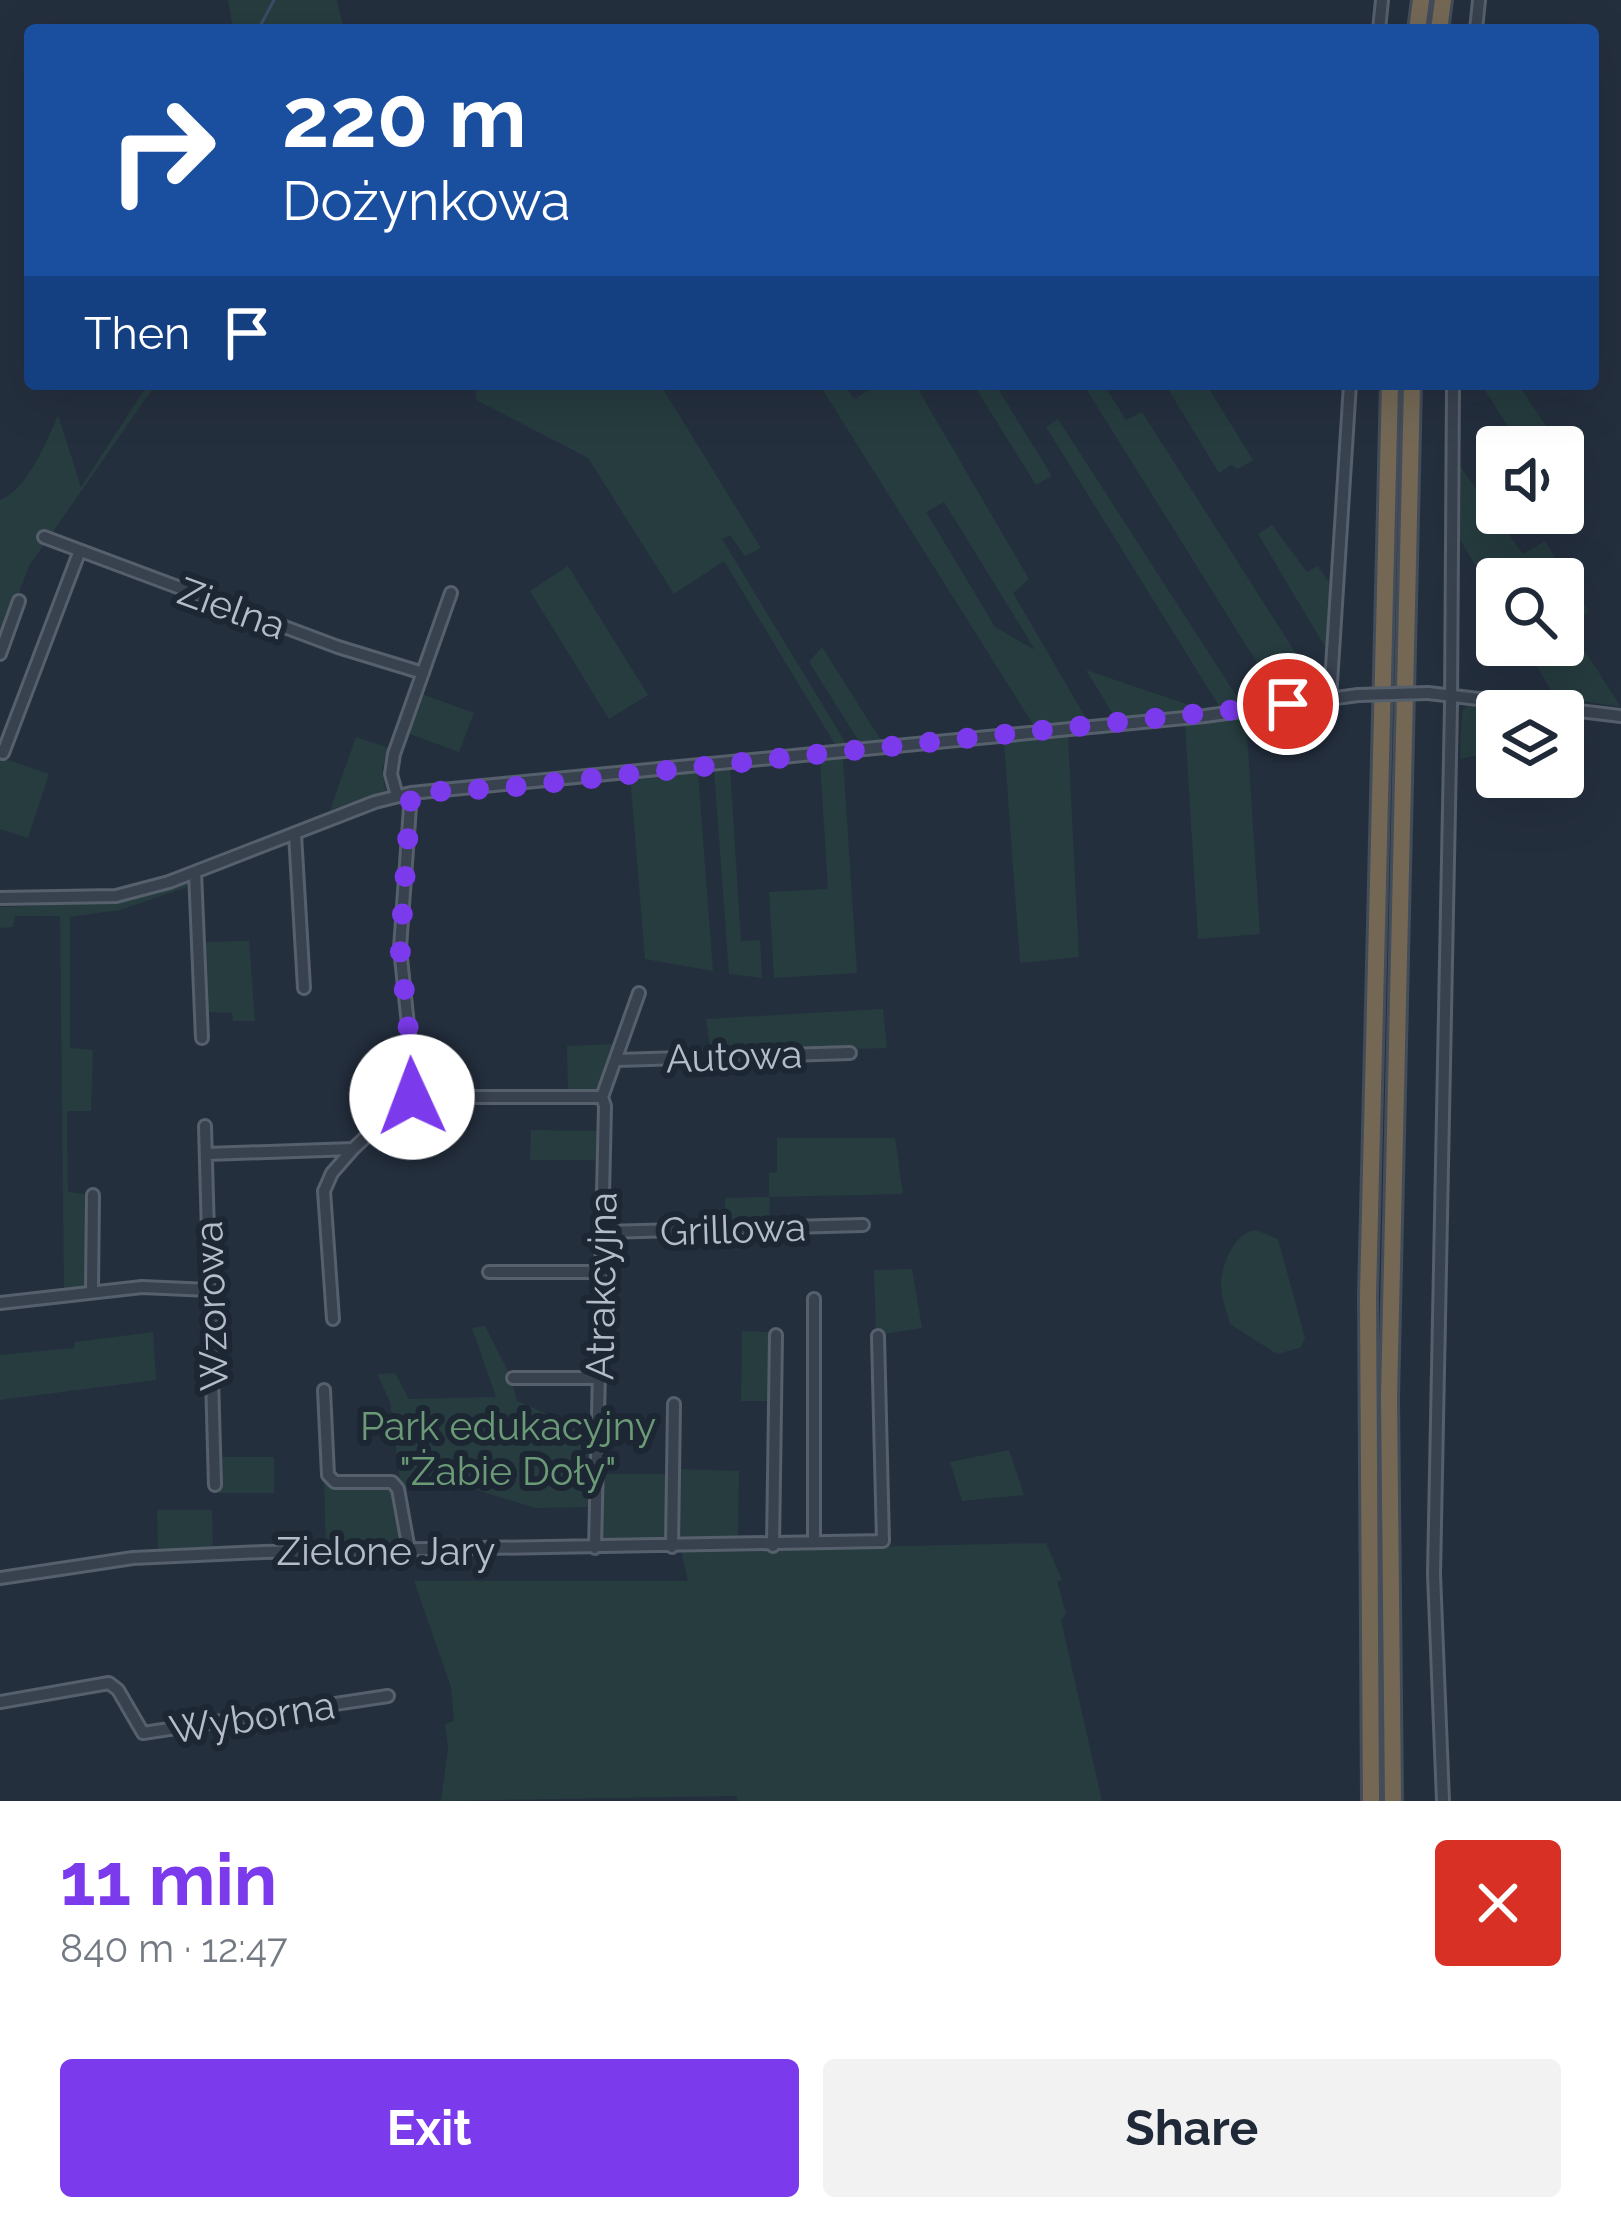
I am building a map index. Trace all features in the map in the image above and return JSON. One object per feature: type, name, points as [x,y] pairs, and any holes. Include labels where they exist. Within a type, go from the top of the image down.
[{"type":"highway","points":[[1371,1801],[1367,1317],[1390,390]]},
{"type":"highway","points":[[1393,1801],[1389,1397],[1412,390]]},
{"type":"street","points":[[1330,699],[1351,390]]},
{"type":"street","points":[[1443,1801],[1434,1574],[1453,390]]},
{"type":"street","name":"Zielna","points":[[44,537],[79,554],[423,674]]},
{"type":"street","points":[[3,753],[79,554]]},
{"type":"street","points":[[397,796],[391,774],[394,754],[451,593]]},
{"type":"street","points":[[0,654],[19,601]]},
{"type":"street","points":[[0,898],[116,896],[411,793],[1205,716],[1358,695],[1451,693],[1621,716]]},
{"type":"street","points":[[333,1319],[325,1191],[332,1173],[408,1097],[414,1084],[400,948],[411,793]]},
{"type":"street","points":[[295,834],[304,988]]},
{"type":"street","points":[[195,872],[202,1038]]},
{"type":"street","name":"Autowa","points":[[602,1097],[640,993]]},
{"type":"street","name":"Autowa","points":[[617,1060],[850,1053]]},
{"type":"street","points":[[408,1097],[602,1097]]},
{"type":"street","name":"Atrakcyjna","points":[[595,1548],[602,1097]]},
{"type":"street","name":"Wzorowa","points":[[205,1126],[214,1485]]},
{"type":"street","points":[[207,1154],[353,1150]]},
{"type":"street","points":[[92,1291],[93,1195]]},
{"type":"street","name":"Grillowa","points":[[603,1232],[863,1226]]},
{"type":"street","points":[[489,1272],[602,1272]]},
{"type":"street","points":[[0,1303],[142,1287],[209,1290]]},
{"type":"street","points":[[814,1299],[814,1542]]},
{"type":"street","points":[[773,1546],[776,1335]]},
{"type":"street","name":"Zielone Jary","points":[[0,1578],[134,1558],[883,1541],[878,1336]]},
{"type":"street","points":[[513,1378],[598,1378]]},
{"type":"street","points":[[324,1390],[328,1475],[335,1482],[392,1482],[398,1489],[409,1550]]},
{"type":"street","points":[[672,1547],[674,1404]]},
{"type":"street","name":"Wyborna","points":[[0,1702],[109,1683],[143,1733],[388,1696]]},
{"type":"green space","points":[[228,0],[337,0],[343,24],[232,24]]},
{"type":"green space","points":[[144,390],[152,390],[29,566],[0,643],[0,500],[27,476],[58,415],[81,487]]},
{"type":"green space","points":[[475,390],[664,390],[761,548],[745,556],[730,535],[722,539],[847,745],[836,746],[724,561],[674,594],[588,458],[476,400]]},
{"type":"green space","points":[[823,390],[848,390],[854,399],[869,390],[919,390],[1029,579],[1013,593],[1087,720],[1034,726]],"holes":[[[944,502],[1033,649],[995,627],[926,512]]]},
{"type":"green space","points":[[977,390],[999,390],[1052,476],[1036,485]]},
{"type":"green space","points":[[1087,390],[1108,390],[1126,420],[1142,412],[1320,691],[1279,698]]},
{"type":"green space","points":[[1169,390],[1210,390],[1253,460],[1219,473]]},
{"type":"green space","points":[[1485,390],[1522,390],[1546,426],[1508,426]]},
{"type":"green space","points":[[1058,419],[1241,703],[1219,706],[1046,427]]},
{"type":"green space","points":[[1460,466],[1476,488],[1476,534],[1509,534],[1523,554],[1545,541],[1556,558],[1476,558],[1476,566],[1459,538]]},
{"type":"green space","points":[[1272,525],[1307,572],[1318,566],[1332,587],[1327,650],[1258,534]]},
{"type":"green space","points":[[568,566],[648,695],[609,719],[530,591]]},
{"type":"green space","points":[[822,647],[882,742],[860,743],[809,662]]},
{"type":"green space","points":[[1584,650],[1621,707],[1584,701],[1584,690],[1551,690],[1537,666],[1584,666]]},
{"type":"green space","points":[[1086,670],[1198,708],[1116,719]]},
{"type":"green space","points":[[419,693],[474,713],[459,752],[407,733]]},
{"type":"green space","points":[[1476,706],[1476,756],[1460,759],[1462,711]]},
{"type":"green space","points":[[1246,718],[1260,934],[1198,939],[1185,724]]},
{"type":"green space","points":[[1068,735],[1079,957],[1020,963],[1004,742]]},
{"type":"green space","points":[[356,737],[389,748],[382,770],[386,791],[330,810]]},
{"type":"green space","points":[[0,757],[49,774],[28,838],[0,829]]},
{"type":"green space","points":[[843,759],[857,973],[774,978],[769,892],[828,889],[820,761]]},
{"type":"green space","points":[[730,768],[741,941],[760,940],[762,978],[729,974],[714,770]]},
{"type":"green space","points":[[698,772],[713,971],[645,959],[631,787],[631,779]]},
{"type":"green space","points":[[187,881],[190,886],[120,910],[70,917],[70,1048],[93,1050],[91,1111],[67,1111],[68,1192],[90,1195],[88,1288],[64,1291],[60,916],[15,916],[13,927],[0,928],[0,907],[119,902]]},
{"type":"green space","points":[[249,941],[255,1021],[233,1021],[232,1013],[205,1012],[201,942]]},
{"type":"green space","points":[[883,1009],[887,1048],[711,1053],[706,1019]]},
{"type":"green space","points":[[617,1044],[600,1093],[568,1091],[567,1046]]},
{"type":"green space","points":[[531,1130],[601,1131],[601,1160],[530,1160]]},
{"type":"green space","points":[[777,1138],[895,1138],[903,1194],[770,1197],[769,1226],[726,1227],[725,1198],[769,1197],[769,1173],[777,1172]]},
{"type":"green space","points":[[1256,1230],[1278,1239],[1305,1338],[1300,1348],[1277,1354],[1230,1324],[1221,1290],[1224,1268],[1236,1243]]},
{"type":"green space","points":[[912,1269],[922,1328],[876,1335],[874,1270]]},
{"type":"green space","name":"Park edukacyjny \"Żabie Doły\"","points":[[485,1326],[510,1375],[517,1401],[556,1418],[594,1420],[591,1507],[535,1508],[457,1484],[401,1488],[390,1402],[377,1374],[395,1373],[409,1399],[496,1397],[472,1328]]},
{"type":"green space","points":[[742,1331],[769,1332],[772,1401],[741,1401]]},
{"type":"green space","points":[[153,1332],[156,1380],[0,1400],[0,1355],[74,1348],[75,1342]]},
{"type":"green space","points":[[1009,1450],[1024,1495],[962,1501],[950,1462]]},
{"type":"green space","points":[[219,1457],[274,1457],[274,1493],[219,1493]]},
{"type":"green space","points":[[676,1469],[739,1471],[738,1541],[680,1540]]},
{"type":"green space","points":[[600,1474],[668,1474],[666,1544],[599,1544]]},
{"type":"green space","points":[[324,1479],[396,1492],[404,1545],[326,1550]]},
{"type":"green space","points":[[157,1510],[212,1510],[213,1551],[158,1555]]},
{"type":"green space","points":[[1046,1543],[1062,1580],[1057,1581],[1066,1614],[1061,1620],[1102,1801],[738,1801],[736,1796],[441,1801],[448,1748],[445,1724],[454,1721],[451,1687],[414,1581],[688,1581],[681,1551]]},
{"type":"waterway","points":[[261,24],[274,0]]},
{"type":"route","points":[[412,1097],[408,1097],[414,1084],[400,948],[411,793],[502,788],[1288,704]]}]
